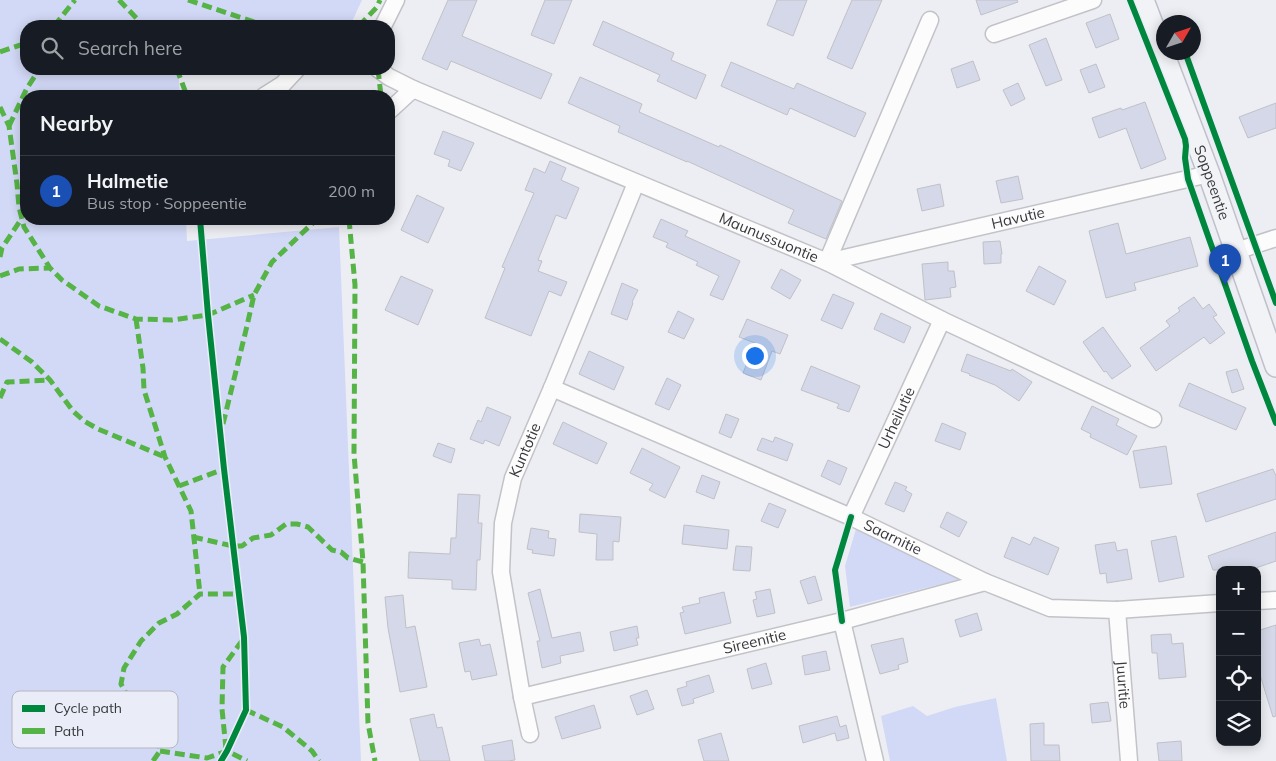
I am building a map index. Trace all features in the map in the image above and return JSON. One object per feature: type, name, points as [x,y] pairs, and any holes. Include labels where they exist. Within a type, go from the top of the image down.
[{"type":"main road","name":"Soppeentie","points":[[1143,0],[1209,174],[1276,366]]},
{"type":"street","points":[[386,20],[396,0]]},
{"type":"street","points":[[994,34],[1093,0]]},
{"type":"street","points":[[827,262],[930,20]]},
{"type":"street","points":[[274,90],[283,84],[291,75]]},
{"type":"street","name":"Maunussuontie","points":[[386,75],[413,89],[827,262],[942,320],[1153,419]]},
{"type":"street","points":[[395,105],[413,89]]},
{"type":"street","name":"Havutie","points":[[827,262],[1209,174]]},
{"type":"street","name":"Kuntotie","points":[[530,734],[501,572],[502,523],[512,478],[552,388],[636,183]]},
{"type":"street","points":[[1236,251],[1276,238]]},
{"type":"street","name":"Urheilutie","points":[[851,517],[942,320]]},
{"type":"street","name":"Saarnitie","points":[[552,388],[851,517],[985,582],[1050,608],[1117,610],[1216,603]]},
{"type":"street","name":"Sireenitie","points":[[522,697],[842,621],[985,582]]},
{"type":"street","points":[[1261,601],[1276,600]]},
{"type":"street","name":"Juuritie","points":[[1117,610],[1130,761]]},
{"type":"street","points":[[842,621],[875,761]]},
{"type":"shaded area","points":[[0,0],[362,0],[353,20],[20,20],[20,75],[178,75],[180,90],[20,90],[20,225],[186,225],[187,241],[339,227],[361,761],[0,761]]},
{"type":"shaded area","points":[[856,529],[961,579],[973,576],[850,607],[845,566]]},
{"type":"shaded area","points":[[996,698],[1007,761],[890,761],[881,716],[913,706],[927,716],[955,707]]},
{"type":"building","points":[[448,0],[477,0],[462,36],[552,74],[541,99],[451,61],[447,70],[422,59]]},
{"type":"building","points":[[545,0],[572,0],[554,44],[531,35]]},
{"type":"building","points":[[777,0],[807,0],[793,36],[767,25]]},
{"type":"building","points":[[852,0],[882,0],[852,69],[827,58]]},
{"type":"building","points":[[976,0],[1017,0],[1018,2],[981,15]]},
{"type":"building","points":[[1110,14],[1119,39],[1096,48],[1086,23]]},
{"type":"building","points":[[603,21],[674,53],[671,60],[706,75],[696,99],[657,81],[660,75],[593,45]]},
{"type":"building","points":[[1046,38],[1062,80],[1046,86],[1029,45]]},
{"type":"building","points":[[973,61],[980,80],[957,88],[951,69]]},
{"type":"building","points":[[731,62],[794,89],[797,83],[866,113],[855,137],[790,108],[787,115],[721,86]]},
{"type":"building","points":[[1096,64],[1105,87],[1089,93],[1080,70]]},
{"type":"building","points":[[580,77],[642,104],[639,112],[719,147],[720,145],[842,201],[826,239],[788,223],[794,210],[618,132],[620,126],[568,103]]},
{"type":"building","points":[[1018,83],[1025,99],[1011,106],[1003,90]]},
{"type":"building","points":[[1145,102],[1166,159],[1141,169],[1126,128],[1099,138],[1092,118]]},
{"type":"building","points":[[1276,103],[1276,128],[1248,138],[1239,117]]},
{"type":"building","points":[[443,131],[474,143],[461,171],[448,166],[450,160],[434,154]]},
{"type":"building","points":[[550,161],[566,168],[561,180],[579,188],[566,219],[556,215],[538,260],[542,261],[538,271],[567,282],[561,296],[549,291],[531,336],[485,318],[505,268],[502,267],[534,193],[525,190],[534,168],[545,173]]},
{"type":"building","points":[[1018,176],[1023,199],[1001,203],[996,181]]},
{"type":"building","points":[[940,184],[944,206],[922,211],[917,189]]},
{"type":"building","points":[[417,195],[444,208],[428,243],[401,230]]},
{"type":"building","points":[[661,219],[688,231],[685,236],[740,261],[723,300],[710,295],[719,276],[696,265],[698,262],[666,247],[668,243],[653,237]]},
{"type":"building","points":[[1118,223],[1126,254],[1190,237],[1198,266],[1134,283],[1136,290],[1106,298],[1089,231]]},
{"type":"building","points":[[1000,241],[1001,263],[984,264],[983,242]]},
{"type":"building","points":[[948,262],[948,271],[954,271],[956,287],[950,288],[951,297],[925,300],[922,264]]},
{"type":"building","points":[[1039,266],[1066,281],[1054,305],[1026,291]]},
{"type":"building","points":[[781,269],[801,280],[790,299],[771,288]]},
{"type":"building","points":[[401,276],[433,290],[418,325],[385,310]]},
{"type":"building","points":[[622,283],[638,290],[632,302],[627,320],[611,314]]},
{"type":"building","points":[[833,294],[854,303],[842,329],[821,320]]},
{"type":"building","points":[[1194,297],[1203,309],[1209,304],[1217,315],[1213,317],[1225,333],[1210,344],[1204,337],[1156,371],[1140,348],[1170,326],[1166,321],[1180,311],[1178,308]]},
{"type":"building","points":[[678,311],[694,319],[684,339],[668,332]]},
{"type":"building","points":[[881,313],[911,327],[904,343],[874,329]]},
{"type":"building","points":[[747,319],[788,335],[780,354],[772,351],[761,380],[743,373],[755,343],[739,337]]},
{"type":"building","points":[[1103,327],[1131,366],[1112,379],[1106,371],[1104,372],[1083,342]]},
{"type":"building","points":[[589,351],[624,367],[614,390],[579,374]]},
{"type":"building","points":[[967,354],[1011,371],[1012,369],[1032,382],[1019,401],[995,385],[961,371]]},
{"type":"building","points":[[811,366],[860,386],[849,412],[837,408],[839,404],[801,390]]},
{"type":"building","points":[[1237,369],[1244,389],[1232,393],[1226,372]]},
{"type":"building","points":[[667,378],[681,385],[669,410],[655,404]]},
{"type":"building","points":[[1189,383],[1246,408],[1236,430],[1179,406]]},
{"type":"building","points":[[1092,406],[1119,419],[1116,425],[1137,436],[1127,455],[1090,437],[1091,434],[1081,429]]},
{"type":"building","points":[[487,407],[511,417],[499,446],[485,440],[483,444],[470,439],[478,420],[481,422]]},
{"type":"building","points":[[726,414],[739,419],[731,438],[719,433]]},
{"type":"building","points":[[563,422],[607,443],[597,464],[553,444]]},
{"type":"building","points":[[942,423],[966,433],[960,450],[935,441]]},
{"type":"building","points":[[775,437],[793,444],[787,461],[757,450],[762,438],[773,442]]},
{"type":"building","points":[[438,443],[455,449],[451,463],[433,456]]},
{"type":"building","points":[[1166,446],[1172,484],[1140,488],[1133,451]]},
{"type":"building","points":[[642,448],[680,467],[665,498],[649,490],[653,484],[630,473]]},
{"type":"building","points":[[828,460],[847,468],[840,485],[821,476]]},
{"type":"building","points":[[1273,469],[1276,476],[1276,499],[1206,522],[1197,494]]},
{"type":"building","points":[[702,475],[720,482],[714,499],[696,492]]},
{"type":"building","points":[[895,482],[907,487],[905,490],[912,494],[904,512],[885,504]]},
{"type":"building","points":[[458,494],[480,495],[478,523],[482,523],[480,560],[477,560],[476,590],[452,589],[452,580],[408,578],[409,552],[450,554],[451,538],[456,538]]},
{"type":"building","points":[[769,503],[786,510],[778,528],[761,521]]},
{"type":"building","points":[[947,512],[967,522],[959,537],[940,527]]},
{"type":"building","points":[[580,514],[621,517],[619,542],[613,541],[613,560],[596,560],[597,534],[579,532]]},
{"type":"building","points":[[684,525],[729,530],[727,549],[682,544]]},
{"type":"building","points":[[531,528],[549,531],[548,538],[556,539],[554,556],[532,553],[533,550],[527,549]]},
{"type":"building","points":[[1276,532],[1276,561],[1261,566],[1216,566],[1216,570],[1213,570],[1208,556]]},
{"type":"building","points":[[1176,536],[1184,577],[1159,582],[1151,541]]},
{"type":"building","points":[[1012,537],[1030,545],[1034,537],[1059,548],[1048,575],[1004,557]]},
{"type":"building","points":[[1115,542],[1117,551],[1127,549],[1132,579],[1107,583],[1106,573],[1100,574],[1095,545]]},
{"type":"building","points":[[736,546],[752,547],[750,571],[733,570]]},
{"type":"building","points":[[815,576],[822,600],[808,604],[800,581]]},
{"type":"building","points":[[540,589],[552,638],[580,632],[584,651],[560,656],[561,663],[542,668],[537,641],[540,641],[528,593]]},
{"type":"building","points":[[770,589],[775,613],[757,617],[753,600],[757,599],[755,592]]},
{"type":"building","points":[[724,592],[731,623],[685,634],[680,613],[684,612],[682,607],[700,603],[699,598]]},
{"type":"building","points":[[403,595],[406,628],[415,626],[427,687],[400,692],[388,628],[385,597]]},
{"type":"building","points":[[977,613],[982,630],[960,637],[955,620]]},
{"type":"building","points":[[1276,625],[1276,716],[1273,717],[1261,678],[1261,630]]},
{"type":"building","points":[[637,626],[639,638],[636,638],[638,645],[614,651],[610,632]]},
{"type":"building","points":[[1171,634],[1172,644],[1183,643],[1186,677],[1159,679],[1157,653],[1152,653],[1151,635]]},
{"type":"building","points":[[903,638],[908,662],[898,665],[899,669],[880,674],[871,645]]},
{"type":"building","points":[[479,639],[481,646],[490,644],[497,675],[472,680],[470,671],[465,672],[459,643]]},
{"type":"building","points":[[826,651],[830,670],[805,675],[802,656]]},
{"type":"building","points":[[766,663],[772,684],[752,689],[747,669]]},
{"type":"building","points":[[709,675],[714,692],[693,699],[694,703],[682,706],[677,689],[687,686],[686,682]]},
{"type":"building","points":[[647,690],[654,709],[637,715],[630,696]]},
{"type":"building","points":[[1108,702],[1111,721],[1092,723],[1090,704]]},
{"type":"building","points":[[594,705],[601,728],[562,739],[555,717]]},
{"type":"building","points":[[434,714],[437,728],[442,727],[450,761],[420,761],[410,719]]},
{"type":"building","points":[[837,716],[840,727],[846,725],[849,738],[837,741],[835,733],[803,743],[799,726]]},
{"type":"building","points":[[1044,723],[1044,745],[1059,745],[1060,761],[1031,761],[1030,724]]},
{"type":"building","points":[[721,733],[729,761],[704,761],[698,740]]},
{"type":"building","points":[[512,740],[515,760],[485,761],[482,746]]},
{"type":"building","points":[[1181,741],[1182,761],[1159,761],[1157,743]]},
{"type":"marked path","points":[[59,20],[75,0]]},
{"type":"marked path","points":[[119,0],[138,20]]},
{"type":"marked path","points":[[188,0],[248,20]]},
{"type":"marked path","points":[[365,20],[377,7],[380,0]]},
{"type":"marked path","points":[[0,52],[20,45]]},
{"type":"marked path","points":[[26,90],[36,75]]},
{"type":"marked path","points":[[179,75],[185,90]]},
{"type":"marked path","points":[[379,75],[380,90]]},
{"type":"marked path","points":[[9,126],[20,103]]},
{"type":"marked path","points":[[0,107],[9,126],[20,211]]},
{"type":"marked path","points":[[0,257],[2,248],[20,221]]},
{"type":"marked path","points":[[24,225],[50,268],[62,280],[99,306],[136,319],[172,320],[208,315],[254,295]]},
{"type":"marked path","points":[[223,424],[254,295],[272,262],[311,225]]},
{"type":"marked path","points":[[350,225],[355,285],[354,454],[363,562],[368,723],[375,761]]},
{"type":"marked path","points":[[0,276],[19,269],[50,268]]},
{"type":"marked path","points":[[136,319],[144,390],[165,457],[191,511],[200,594]]},
{"type":"marked path","points":[[0,339],[32,362],[50,380],[73,411],[84,421],[98,429],[165,457]]},
{"type":"marked path","points":[[0,398],[7,382],[50,380]]},
{"type":"marked path","points":[[179,486],[224,469]]},
{"type":"marked path","points":[[193,537],[233,546],[242,546],[253,538],[271,535],[286,524],[297,524],[308,527],[332,550],[341,552],[348,558],[363,562]]},
{"type":"marked path","points":[[125,691],[121,684],[124,668],[141,641],[159,623],[177,614],[200,594],[239,594]]},
{"type":"marked path","points":[[226,749],[222,709],[223,667],[244,638]]},
{"type":"marked path","points":[[246,710],[283,727],[312,751],[319,761]]},
{"type":"marked path","points":[[153,761],[160,751],[160,748]]},
{"type":"marked path","points":[[160,751],[207,758],[227,751],[247,761]]},
{"type":"cycle path","points":[[1130,0],[1185,139],[1188,179],[1252,361],[1276,423]]},
{"type":"cycle path","points":[[1188,60],[1276,303]]},
{"type":"cycle path","points":[[200,225],[224,469],[244,637],[246,710],[221,761]]},
{"type":"cycle path","points":[[842,621],[835,570],[851,517]]},
{"type":"place","name":"Halmetie","points":[[1225,285]]}]
